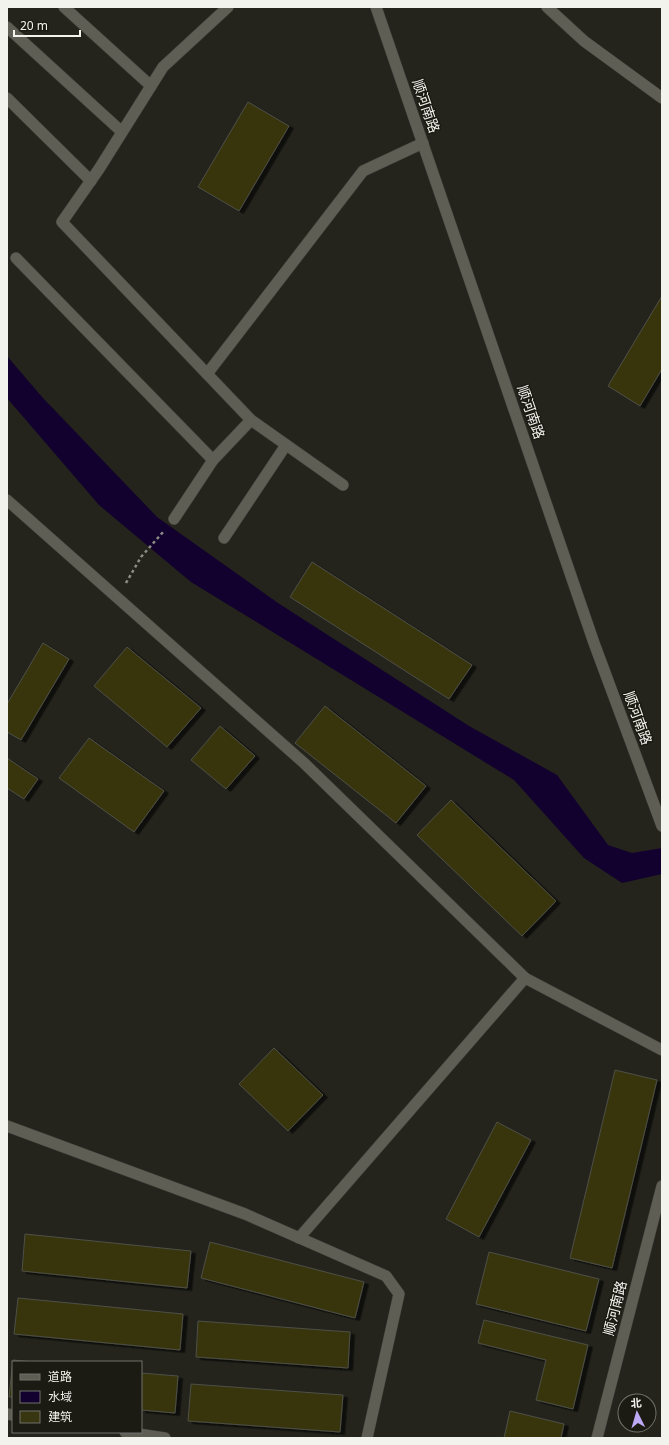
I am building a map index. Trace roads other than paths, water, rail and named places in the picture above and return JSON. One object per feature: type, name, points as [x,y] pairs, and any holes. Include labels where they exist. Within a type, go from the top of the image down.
[{"type":"street","points":[[64,7],[151,86]]},
{"type":"street","points":[[228,7],[163,67],[91,181],[62,222],[251,420],[343,486]]},
{"type":"street","name":"顺河南路","points":[[376,7],[594,643],[658,805],[661,824]]},
{"type":"street","points":[[546,7],[584,41],[662,98]]},
{"type":"street","points":[[7,27],[122,132]]},
{"type":"street","points":[[7,98],[91,181]]},
{"type":"street","points":[[207,374],[363,171],[423,143]]},
{"type":"street","points":[[16,258],[213,460]]},
{"type":"street","points":[[174,519],[213,460],[251,420]]},
{"type":"street","points":[[224,538],[286,445]]},
{"type":"street","points":[[7,501],[304,763],[525,978],[662,1050]]},
{"type":"street","points":[[299,1238],[525,978]]},
{"type":"street","points":[[7,1126],[245,1214],[386,1276],[399,1294],[367,1438]]},
{"type":"street","name":"顺河南路","points":[[597,1438],[662,1186]]},
{"type":"street","points":[[132,1433],[165,1438]]},
{"type":"water","points":[[7,356],[42,397],[157,517],[278,603],[469,726],[557,775],[608,845],[632,853],[662,848],[662,874],[622,883],[584,858],[514,780],[191,582],[99,505],[7,398]]}]
